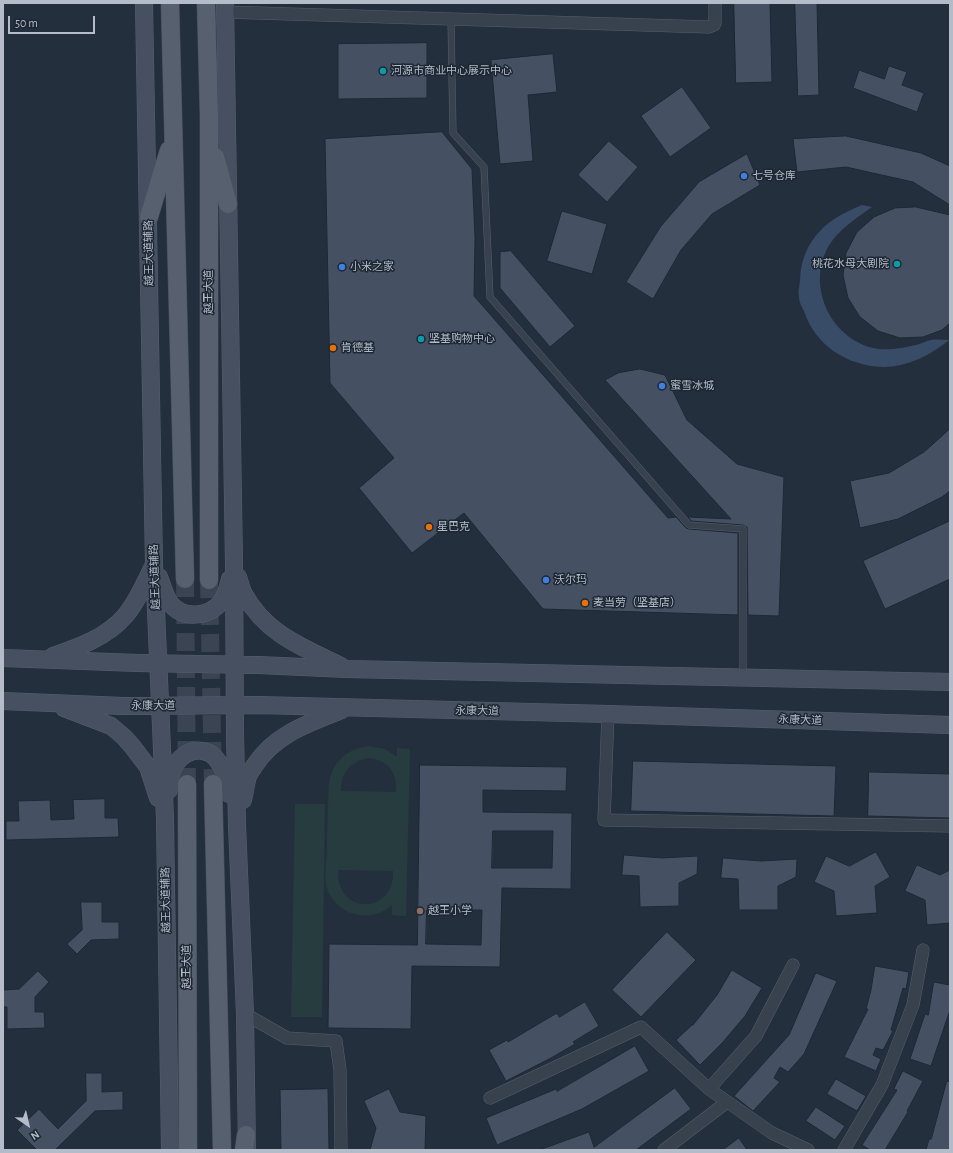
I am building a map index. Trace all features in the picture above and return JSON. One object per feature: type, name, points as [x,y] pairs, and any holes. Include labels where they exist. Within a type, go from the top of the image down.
[{"type":"main road","name":"越王大道辅路","points":[[144,3],[154,564],[164,819],[170,1150]]},
{"type":"main road","points":[[170,3],[185,579]]},
{"type":"main road","name":"越王大道","points":[[206,3],[209,134],[209,580]]},
{"type":"main road","points":[[225,8],[237,825],[245,1014],[246,1145]]},
{"type":"main road","points":[[209,134],[228,204]]},
{"type":"main road","points":[[149,217],[173,136]]},
{"type":"main road","points":[[154,564],[170,603],[182,613],[197,615],[211,611],[222,602],[228,589],[234,563]]},
{"type":"main road","points":[[234,563],[243,593],[270,627],[295,644],[347,669]]},
{"type":"main road","points":[[44,660],[89,643],[116,625],[131,608],[154,564]]},
{"type":"main road","points":[[3,658],[347,669],[950,682]]},
{"type":"main road","name":"永康大道","points":[[3,700],[122,706],[235,705],[349,707],[950,725]]},
{"type":"main road","points":[[47,702],[111,726],[124,737],[148,767],[164,819]]},
{"type":"main road","points":[[237,825],[249,775],[269,747],[284,736],[349,707]]},
{"type":"main road","points":[[164,819],[169,797],[171,775],[178,761],[186,754],[199,750],[211,753],[226,776],[229,798],[237,825]]},
{"type":"main road","name":"越王大道","points":[[187,784],[188,1150]]},
{"type":"main road","points":[[212,784],[222,1150]]},
{"type":"street","points":[[225,8],[451,19],[709,27],[716,23],[716,3]]},
{"type":"street","points":[[608,714],[604,820],[950,826]]},
{"type":"street","points":[[844,1150],[882,1085],[913,1004],[922,950]]},
{"type":"street","points":[[709,1089],[756,1036],[793,965]]},
{"type":"street","points":[[245,1014],[287,1038],[336,1041],[340,1070],[341,1150]]},
{"type":"street","points":[[490,1098],[641,1027],[709,1089],[772,1133],[808,1150]]},
{"type":"street","points":[[664,1150],[727,1102]]},
{"type":"lane","points":[[451,19],[453,132],[484,166],[490,297],[689,525],[743,529],[743,678]]},
{"type":"green space","points":[[368,746],[385,749],[397,757],[397,748],[410,749],[406,916],[392,915],[392,905],[380,913],[365,916],[350,913],[341,908],[334,901],[327,888],[326,870],[329,783],[334,768],[342,757],[347,753]],"holes":[[[369,758],[382,761],[390,769],[395,779],[396,792],[341,791],[341,785],[348,769],[357,762]],[[338,870],[393,871],[391,885],[385,896],[376,902],[366,904],[355,902],[346,896],[340,885]]]},
{"type":"green space","points":[[295,804],[325,804],[322,1017],[291,1017]]},
{"type":"water","points":[[862,205],[872,207],[852,221],[840,232],[826,251],[821,266],[820,281],[822,296],[827,310],[835,323],[858,343],[873,348],[894,349],[916,345],[931,340],[949,340],[927,355],[901,365],[883,367],[870,366],[845,358],[824,343],[816,334],[809,323],[800,301],[799,291],[801,267],[808,247],[816,235],[835,218]]},
{"type":"building","points":[[734,3],[770,3],[772,82],[736,83]]},
{"type":"building","points":[[795,3],[817,3],[819,95],[798,96]]},
{"type":"building","name":"河源市商业中心展示中心","points":[[427,43],[427,98],[338,99],[338,44]]},
{"type":"building","points":[[553,54],[557,92],[528,95],[533,161],[500,164],[491,60]]},
{"type":"building","points":[[889,66],[907,72],[902,85],[924,93],[917,112],[853,88],[859,70],[884,79]]},
{"type":"building","points":[[682,87],[711,128],[670,157],[641,116]]},
{"type":"building","name":"坚基购物中心","points":[[442,132],[472,169],[475,238],[474,296],[668,518],[676,517],[686,528],[689,529],[738,533],[738,615],[543,609],[464,513],[412,553],[359,488],[394,458],[330,383],[325,139]]},
{"type":"building","points":[[846,136],[921,153],[950,166],[950,205],[913,182],[846,167],[797,172],[793,139]]},
{"type":"building","points":[[609,141],[638,167],[607,202],[578,175]]},
{"type":"building","points":[[747,154],[760,185],[712,214],[681,250],[653,299],[626,282],[661,226],[699,182]]},
{"type":"building","name":"桃花水母大剧院","points":[[916,207],[950,215],[950,323],[942,330],[923,337],[900,338],[878,331],[860,317],[848,298],[843,275],[846,253],[857,232],[874,217],[895,208]]},
{"type":"building","points":[[562,211],[607,224],[592,274],[547,261]]},
{"type":"building","points":[[511,251],[575,326],[550,347],[500,288],[500,252]]},
{"type":"building","points":[[640,369],[665,375],[687,420],[737,464],[784,477],[779,616],[748,615],[747,527],[743,525],[691,521],[688,517],[731,519],[605,380],[618,373]]},
{"type":"building","points":[[950,429],[950,491],[942,497],[898,519],[860,528],[850,481],[889,473],[924,452]]},
{"type":"building","points":[[950,521],[950,579],[885,609],[863,561]]},
{"type":"building","points":[[633,761],[836,766],[834,816],[631,811]]},
{"type":"building","points":[[420,765],[567,767],[566,791],[483,790],[483,812],[572,813],[571,889],[502,888],[500,967],[412,966],[411,1029],[328,1028],[329,944],[417,945]],"holes":[[[493,831],[553,831],[552,868],[492,868]],[[427,910],[482,910],[481,945],[426,944]]]},
{"type":"building","points":[[869,772],[950,774],[950,818],[868,816]]},
{"type":"building","points":[[105,799],[105,818],[118,818],[119,837],[6,840],[6,821],[19,821],[18,801],[50,800],[51,820],[74,819],[73,800]]},
{"type":"building","points":[[876,852],[890,877],[875,886],[877,913],[836,916],[834,891],[814,882],[826,856],[849,866]]},
{"type":"building","points":[[624,855],[662,858],[698,856],[697,874],[679,883],[679,906],[640,907],[639,876],[622,875]]},
{"type":"building","points":[[723,858],[761,861],[797,859],[796,877],[778,886],[778,910],[739,910],[738,879],[721,878]]},
{"type":"building","points":[[917,865],[940,875],[950,870],[950,923],[927,925],[925,900],[905,891]]},
{"type":"building","points":[[81,902],[102,902],[102,922],[119,922],[119,939],[91,940],[77,954],[67,944],[82,930]]},
{"type":"building","points":[[667,932],[696,960],[641,1017],[612,990]]},
{"type":"building","points":[[875,966],[909,972],[906,989],[903,988],[891,1030],[893,1031],[883,1050],[876,1048],[873,1055],[881,1059],[876,1071],[844,1057],[868,1009],[866,1009]]},
{"type":"building","points":[[732,970],[762,988],[745,1016],[723,1042],[700,1065],[676,1040],[693,1025],[717,995]]},
{"type":"building","points":[[38,971],[49,982],[35,997],[35,1012],[44,1012],[45,1028],[7,1029],[7,1007],[3,1007],[3,990],[19,989]]},
{"type":"building","points":[[816,973],[837,981],[804,1054],[788,1072],[780,1067],[774,1078],[780,1082],[753,1111],[734,1096],[789,1035]]},
{"type":"building","points":[[934,982],[950,985],[950,1010],[931,1066],[910,1059],[925,1014],[928,1015]]},
{"type":"building","points":[[585,1002],[599,1026],[573,1042],[575,1044],[506,1081],[489,1050],[507,1040],[508,1042],[557,1013],[559,1017]]},
{"type":"building","points":[[635,1046],[649,1071],[582,1109],[497,1145],[486,1118],[556,1089],[557,1091]]},
{"type":"building","points":[[903,1071],[923,1081],[907,1111],[908,1112],[885,1150],[870,1150],[862,1145],[897,1090],[894,1089]]},
{"type":"building","points":[[86,1073],[102,1073],[102,1092],[123,1091],[123,1110],[95,1111],[55,1150],[37,1150],[17,1130],[39,1109],[58,1129],[86,1101]]},
{"type":"building","points":[[836,1079],[866,1096],[857,1111],[827,1094]]},
{"type":"building","points":[[947,1081],[950,1082],[950,1150],[926,1150],[929,1139],[931,1139]]},
{"type":"building","points":[[675,1088],[691,1109],[636,1150],[542,1150],[589,1132],[594,1147]]},
{"type":"building","points":[[328,1089],[329,1150],[281,1150],[280,1090]]},
{"type":"building","points":[[389,1089],[400,1112],[426,1116],[425,1150],[370,1150],[376,1128],[364,1101]]},
{"type":"building","points":[[816,1107],[845,1126],[835,1140],[806,1121]]},
{"type":"building","points":[[739,1138],[747,1150],[723,1150]]},
{"type":"tunnel","points":[[185,579],[187,784]]},
{"type":"tunnel","points":[[209,580],[213,784]]},
{"type":"place","name":"河源市商业中心展示中心","points":[[383,71]]},
{"type":"place","name":"七号仓库","points":[[744,176]]},
{"type":"place","name":"桃花水母大剧院","points":[[897,264]]},
{"type":"place","name":"小米之家","points":[[342,267]]},
{"type":"place","name":"坚基购物中心","points":[[421,339]]},
{"type":"place","name":"肯德基","points":[[333,348]]},
{"type":"place","name":"蜜雪冰城","points":[[662,386]]},
{"type":"place","name":"星巴克","points":[[429,527]]},
{"type":"place","name":"沃尔玛","points":[[546,580]]},
{"type":"place","name":"麦当劳（坚基店）","points":[[585,603]]},
{"type":"place","name":"越王小学","points":[[420,911]]}]
